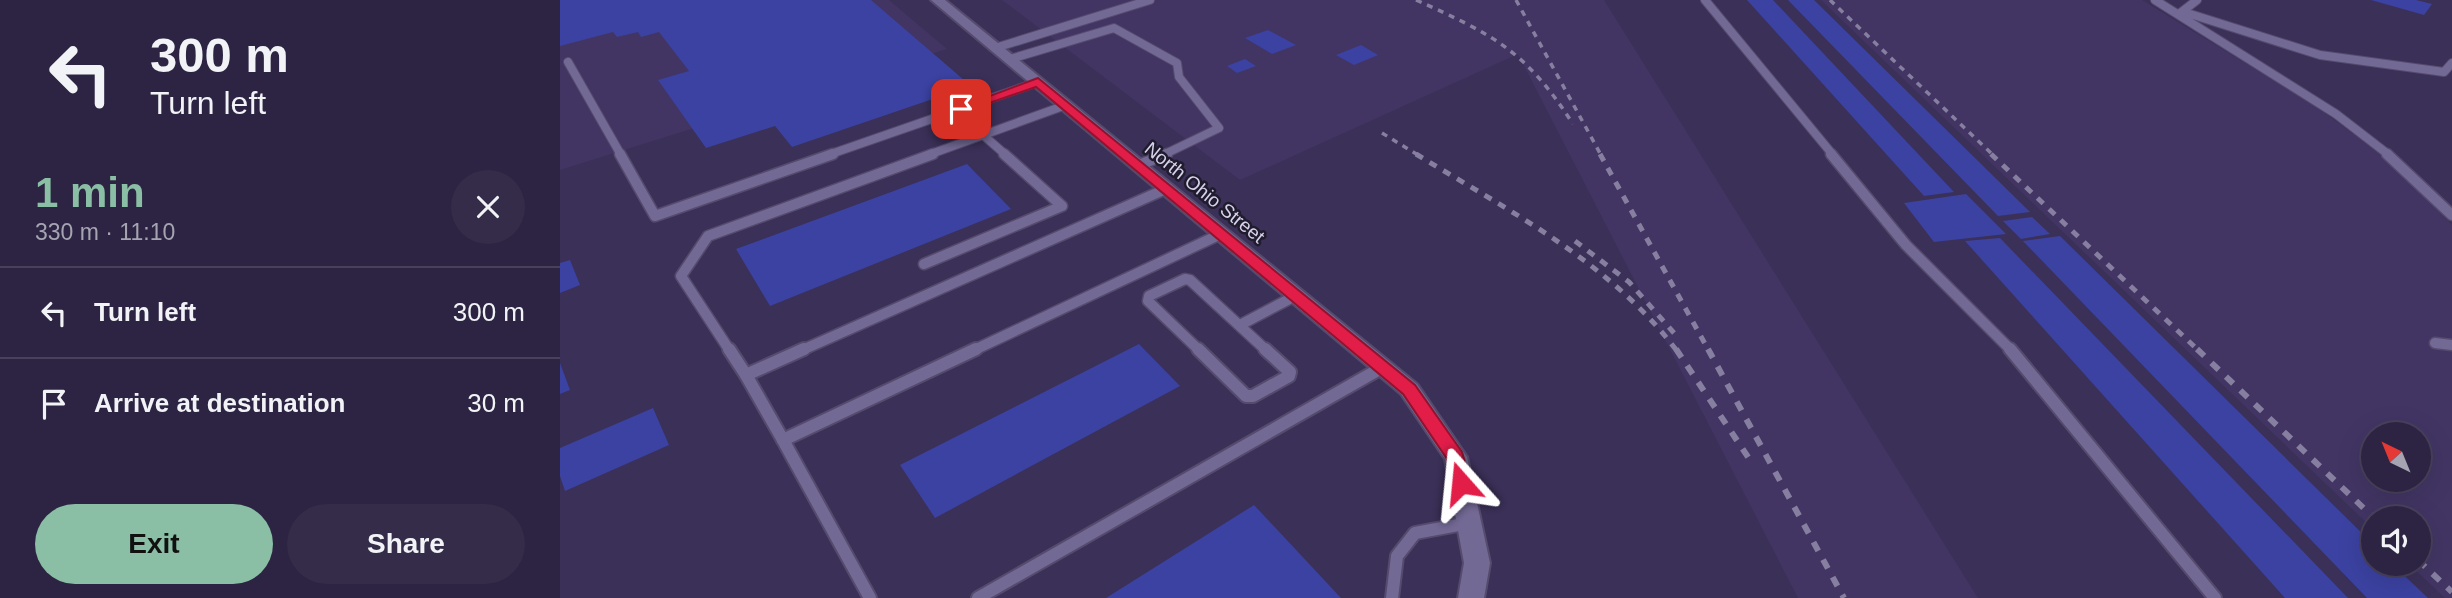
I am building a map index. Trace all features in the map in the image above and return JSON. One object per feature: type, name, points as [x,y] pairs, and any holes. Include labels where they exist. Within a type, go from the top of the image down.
[{"type":"street","name":"North Ohio Street","points":[[937,0],[1409,389],[1457,463],[1469,523]]},
{"type":"street","points":[[1469,523],[1477,563],[1471,598]]},
{"type":"lane","points":[[1002,53],[1150,0]]},
{"type":"lane","points":[[1705,0],[1906,245],[2013,352],[2215,598]]},
{"type":"lane","points":[[2155,0],[2180,12],[2336,114],[2383,150],[2452,215]]},
{"type":"lane","points":[[2180,12],[2197,0]]},
{"type":"lane","points":[[2180,12],[2320,55],[2444,72],[2452,63]]},
{"type":"lane","points":[[1002,53],[1114,28],[1177,62],[1180,77],[1219,128],[1189,145],[1139,164]]},
{"type":"lane","points":[[568,62],[655,216],[1038,82]]},
{"type":"lane","points":[[870,598],[746,374],[681,276],[708,236],[1066,105]]},
{"type":"lane","points":[[924,264],[1062,206],[983,135]]},
{"type":"lane","points":[[746,374],[1168,188]]},
{"type":"lane","points":[[783,440],[1223,233]]},
{"type":"lane","points":[[1185,279],[1190,280],[1240,325],[1290,372],[1289,376],[1253,397],[1246,396],[1148,301],[1149,296],[1185,279]]},
{"type":"lane","points":[[1240,325],[1297,295]]},
{"type":"lane","points":[[2435,343],[2452,345]]},
{"type":"lane","points":[[978,598],[1382,367]]},
{"type":"lane","points":[[1392,598],[1397,556],[1415,533],[1469,523]]},
{"type":"shaded area","points":[[560,0],[889,0],[947,49],[560,170]]},
{"type":"shaded area","points":[[1002,0],[1604,0],[1978,598],[1798,598],[1518,54],[1240,180]]},
{"type":"shaded area","points":[[1821,0],[2142,0],[2314,105],[2389,160],[2452,225],[2452,598],[2445,598],[2422,576],[2431,576],[2431,506],[2361,506],[2361,518]]},
{"type":"building","points":[[560,0],[871,0],[971,86],[792,147],[775,126],[706,148],[658,80],[689,71],[659,32],[641,37],[638,32],[617,37],[613,32],[560,46]]},
{"type":"building","points":[[1747,0],[1773,0],[1954,192],[1924,196]]},
{"type":"building","points":[[1788,0],[1814,0],[2030,212],[1998,216]]},
{"type":"building","points":[[2371,0],[2416,0],[2432,4],[2424,15]]},
{"type":"building","points":[[1268,30],[1296,45],[1272,54],[1245,38]]},
{"type":"building","points":[[1361,45],[1378,55],[1354,65],[1336,55]]},
{"type":"building","points":[[1245,59],[1256,66],[1237,73],[1227,66]]},
{"type":"building","points":[[967,164],[1011,209],[770,306],[736,249]]},
{"type":"building","points":[[1966,194],[2006,234],[1934,242],[1904,203]]},
{"type":"building","points":[[2032,217],[2050,234],[2021,239],[2003,221]]},
{"type":"building","points":[[2060,236],[2361,532],[2361,576],[2405,576],[2428,598],[2367,598],[2023,241]]},
{"type":"building","points":[[2000,238],[2348,598],[2285,598],[1965,241]]},
{"type":"building","points":[[570,260],[580,285],[560,293],[560,263]]},
{"type":"building","points":[[1139,344],[1180,386],[935,518],[900,465]]},
{"type":"building","points":[[560,363],[570,390],[560,394]]},
{"type":"building","points":[[653,408],[669,445],[565,491],[560,476],[560,448]]},
{"type":"building","points":[[1254,505],[1341,598],[1106,598]]},
{"type":"railway","points":[[1416,0],[1488,35],[1506,48],[1540,79],[1573,124]]},
{"type":"railway","points":[[1516,0],[1601,155]]},
{"type":"railway","points":[[1830,0],[1993,155]]},
{"type":"railway","points":[[1382,133],[1418,155]]},
{"type":"railway","points":[[1416,154],[1522,218],[1589,265],[1650,319],[1677,351]]},
{"type":"railway","points":[[1600,154],[1709,351]]},
{"type":"railway","points":[[1991,154],[2199,351]]},
{"type":"railway","points":[[1575,241],[1629,282],[1674,333]]},
{"type":"railway","points":[[1676,349],[1752,463]]},
{"type":"railway","points":[[1708,349],[1844,598]]},
{"type":"railway","points":[[2197,349],[2361,506]]},
{"type":"railway","points":[[2431,572],[2452,592]]},
{"type":"route","points":[[961,109],[1038,82],[1409,389],[1456,457],[1461,483]]}]
